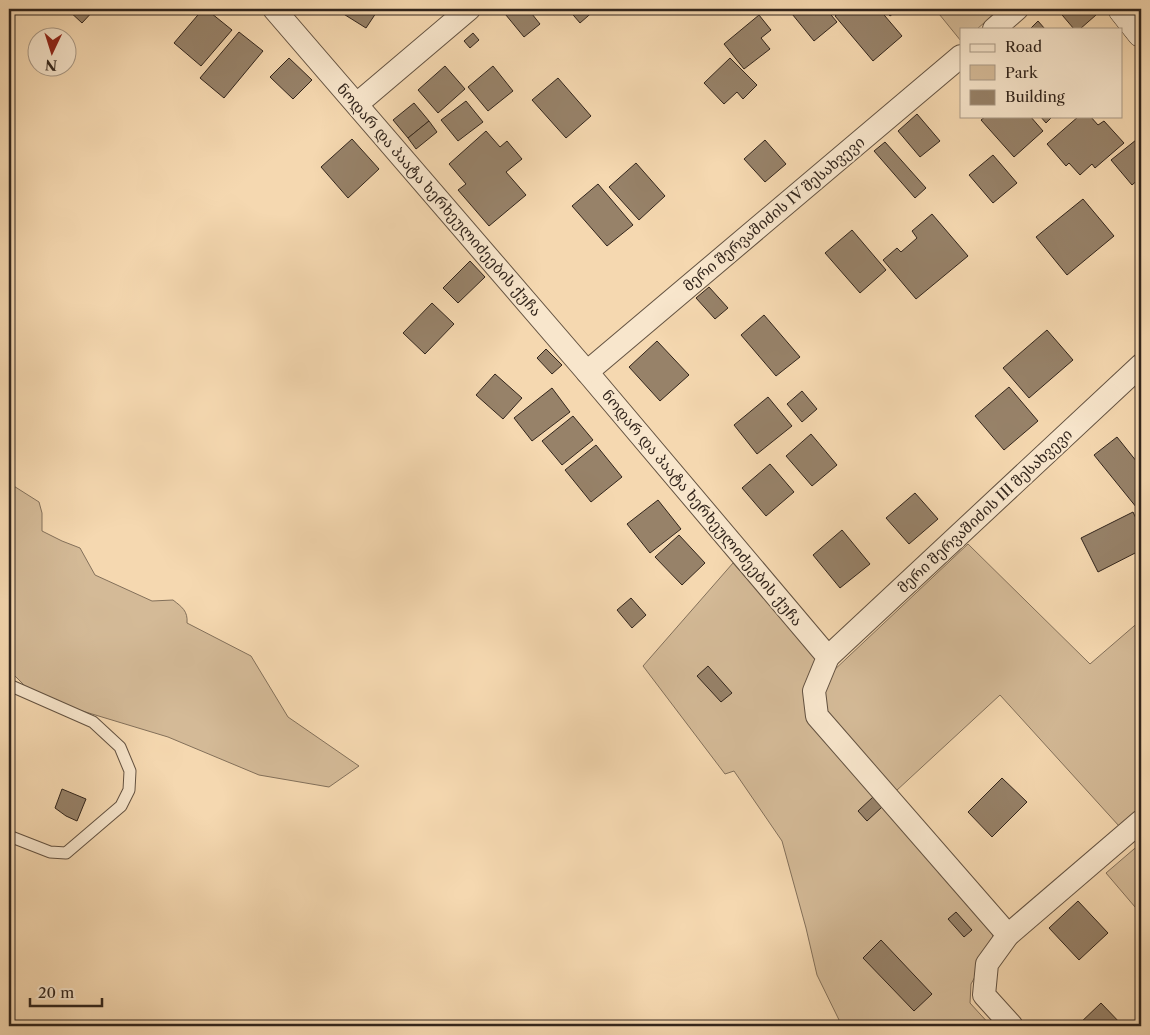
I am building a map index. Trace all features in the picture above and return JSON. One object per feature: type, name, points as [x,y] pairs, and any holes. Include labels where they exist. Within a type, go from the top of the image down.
[{"type":"street","name":"ნოდარ და პაატა ხერხეულიძეების ქუჩა","points":[[274,9],[587,372],[828,657]]},
{"type":"street","points":[[357,104],[469,9]]},
{"type":"street","points":[[995,28],[1017,9]]},
{"type":"street","points":[[1122,9],[1141,33]]},
{"type":"street","name":"მერი შერვაშიძის IV შესახვევი","points":[[587,372],[960,57]]},
{"type":"street","name":"მერი შერვაშიძის III შესახვევი","points":[[828,657],[1141,365]]},
{"type":"street","points":[[828,657],[814,691],[817,716],[1008,935]]},
{"type":"street","points":[[1012,1026],[984,995],[987,964],[1008,935],[1141,821]]},
{"type":"lane","points":[[9,685],[93,722],[120,747],[130,771],[129,790],[121,806],[66,853],[50,852],[9,836]]},
{"type":"green space","points":[[935,9],[1000,9],[978,28],[960,28],[960,40]]},
{"type":"green space","points":[[9,483],[39,502],[42,513],[42,531],[80,548],[95,575],[152,601],[173,600],[182,607],[187,623],[251,656],[288,717],[359,766],[329,787],[259,775],[168,737],[36,697],[9,670]]},
{"type":"green space","points":[[968,544],[1090,664],[1141,620],[1141,808],[1119,826],[1000,695],[896,791],[824,707],[823,698],[831,673]]},
{"type":"green space","points":[[733,563],[820,660],[805,701],[993,931],[992,946],[971,984],[970,1003],[991,1026],[842,1026],[817,975],[782,841],[734,771],[725,774],[643,666]]},
{"type":"green space","points":[[1141,843],[1141,914],[1106,873]]},
{"type":"building","points":[[67,9],[95,9],[82,23]]},
{"type":"building","points":[[203,9],[206,9],[232,30],[201,66],[174,43]]},
{"type":"building","points":[[344,9],[370,9],[376,13],[366,28],[342,13]]},
{"type":"building","points":[[501,9],[528,9],[540,24],[524,37]]},
{"type":"building","points":[[568,9],[596,9],[580,23]]},
{"type":"building","points":[[788,9],[826,9],[837,22],[814,41]]},
{"type":"building","points":[[843,9],[879,9],[902,36],[873,61],[835,16]]},
{"type":"building","points":[[884,9],[899,9],[890,16]]},
{"type":"building","points":[[1057,9],[1091,9],[1096,15],[1081,28],[1073,28]]},
{"type":"building","points":[[759,15],[771,30],[761,38],[770,49],[744,69],[724,44]]},
{"type":"building","points":[[1038,21],[1044,28],[1031,28]]},
{"type":"building","points":[[239,32],[263,51],[224,98],[200,78]]},
{"type":"building","points":[[473,33],[479,40],[470,48],[464,41]]},
{"type":"building","points":[[289,58],[312,80],[293,99],[270,77]]},
{"type":"building","points":[[730,58],[757,85],[743,99],[737,92],[724,104],[704,83]]},
{"type":"building","points":[[445,66],[465,89],[438,113],[418,90]]},
{"type":"building","points":[[493,66],[513,91],[488,111],[468,87]]},
{"type":"building","points":[[558,78],[591,116],[566,138],[532,100]]},
{"type":"building","points":[[466,101],[483,122],[458,141],[441,120]]},
{"type":"building","points":[[414,103],[429,121],[408,138],[393,120]]},
{"type":"building","points":[[917,114],[940,141],[920,157],[898,131]]},
{"type":"building","points":[[984,118],[1032,118],[1043,131],[1014,157],[981,120]]},
{"type":"building","points":[[1042,118],[1051,118],[1046,123]]},
{"type":"building","points":[[1077,118],[1092,118],[1098,125],[1104,121],[1124,143],[1095,168],[1092,164],[1080,175],[1069,163],[1066,166],[1047,144]]},
{"type":"building","points":[[429,121],[437,132],[416,149],[408,138]]},
{"type":"building","points":[[486,131],[500,147],[507,141],[522,159],[506,172],[526,195],[489,226],[458,190],[466,184],[449,164]]},
{"type":"building","points":[[1141,136],[1141,177],[1132,185],[1111,160]]},
{"type":"building","points":[[352,139],[379,169],[348,198],[321,167]]},
{"type":"building","points":[[765,140],[786,164],[765,182],[744,159]]},
{"type":"building","points":[[885,142],[926,188],[915,198],[874,151]]},
{"type":"building","points":[[993,155],[1017,183],[993,203],[969,175]]},
{"type":"building","points":[[636,163],[665,196],[639,220],[609,187]]},
{"type":"building","points":[[598,184],[633,225],[607,246],[572,206]]},
{"type":"building","points":[[1083,199],[1114,236],[1067,275],[1036,237]]},
{"type":"building","points":[[932,214],[968,256],[916,299],[883,260],[897,248],[901,252],[917,238],[912,231]]},
{"type":"building","points":[[852,230],[886,270],[860,293],[825,253]]},
{"type":"building","points":[[470,261],[485,277],[458,303],[443,288]]},
{"type":"building","points":[[709,287],[728,308],[715,319],[696,298]]},
{"type":"building","points":[[432,303],[454,324],[425,354],[403,333]]},
{"type":"building","points":[[764,315],[800,357],[776,376],[741,335]]},
{"type":"building","points":[[1047,330],[1073,360],[1029,398],[1003,368]]},
{"type":"building","points":[[657,341],[689,375],[660,401],[629,367]]},
{"type":"building","points":[[546,349],[562,365],[552,374],[537,358]]},
{"type":"building","points":[[495,374],[522,398],[503,419],[476,395]]},
{"type":"building","points":[[1009,387],[1038,421],[1004,450],[975,416]]},
{"type":"building","points":[[552,388],[570,412],[532,441],[514,418]]},
{"type":"building","points":[[802,391],[817,409],[802,422],[787,404]]},
{"type":"building","points":[[768,397],[792,426],[757,454],[734,425]]},
{"type":"building","points":[[573,416],[593,440],[562,465],[542,441]]},
{"type":"building","points":[[811,434],[837,465],[812,486],[786,456]]},
{"type":"building","points":[[1117,437],[1141,467],[1141,513],[1094,455]]},
{"type":"building","points":[[596,445],[622,477],[591,502],[565,470]]},
{"type":"building","points":[[770,464],[794,492],[766,516],[742,488]]},
{"type":"building","points":[[915,493],[938,519],[909,544],[886,518]]},
{"type":"building","points":[[658,500],[681,529],[650,553],[627,524]]},
{"type":"building","points":[[1133,512],[1141,529],[1141,550],[1098,572],[1081,538]]},
{"type":"building","points":[[842,530],[870,564],[840,588],[813,555]]},
{"type":"building","points":[[679,535],[705,563],[682,585],[655,557]]},
{"type":"building","points":[[631,598],[646,615],[632,628],[617,610]]},
{"type":"building","points":[[708,666],[732,693],[721,702],[697,676]]},
{"type":"building","points":[[1002,778],[1027,802],[992,837],[968,812]]},
{"type":"building","points":[[62,789],[86,799],[77,821],[55,808]]},
{"type":"building","points":[[873,797],[882,807],[867,821],[858,811]]},
{"type":"building","points":[[1078,901],[1108,933],[1079,960],[1049,928]]},
{"type":"building","points":[[956,912],[972,930],[964,937],[948,919]]},
{"type":"building","points":[[881,940],[932,994],[914,1011],[863,958]]},
{"type":"building","points":[[1101,1003],[1123,1026],[1077,1026]]}]
